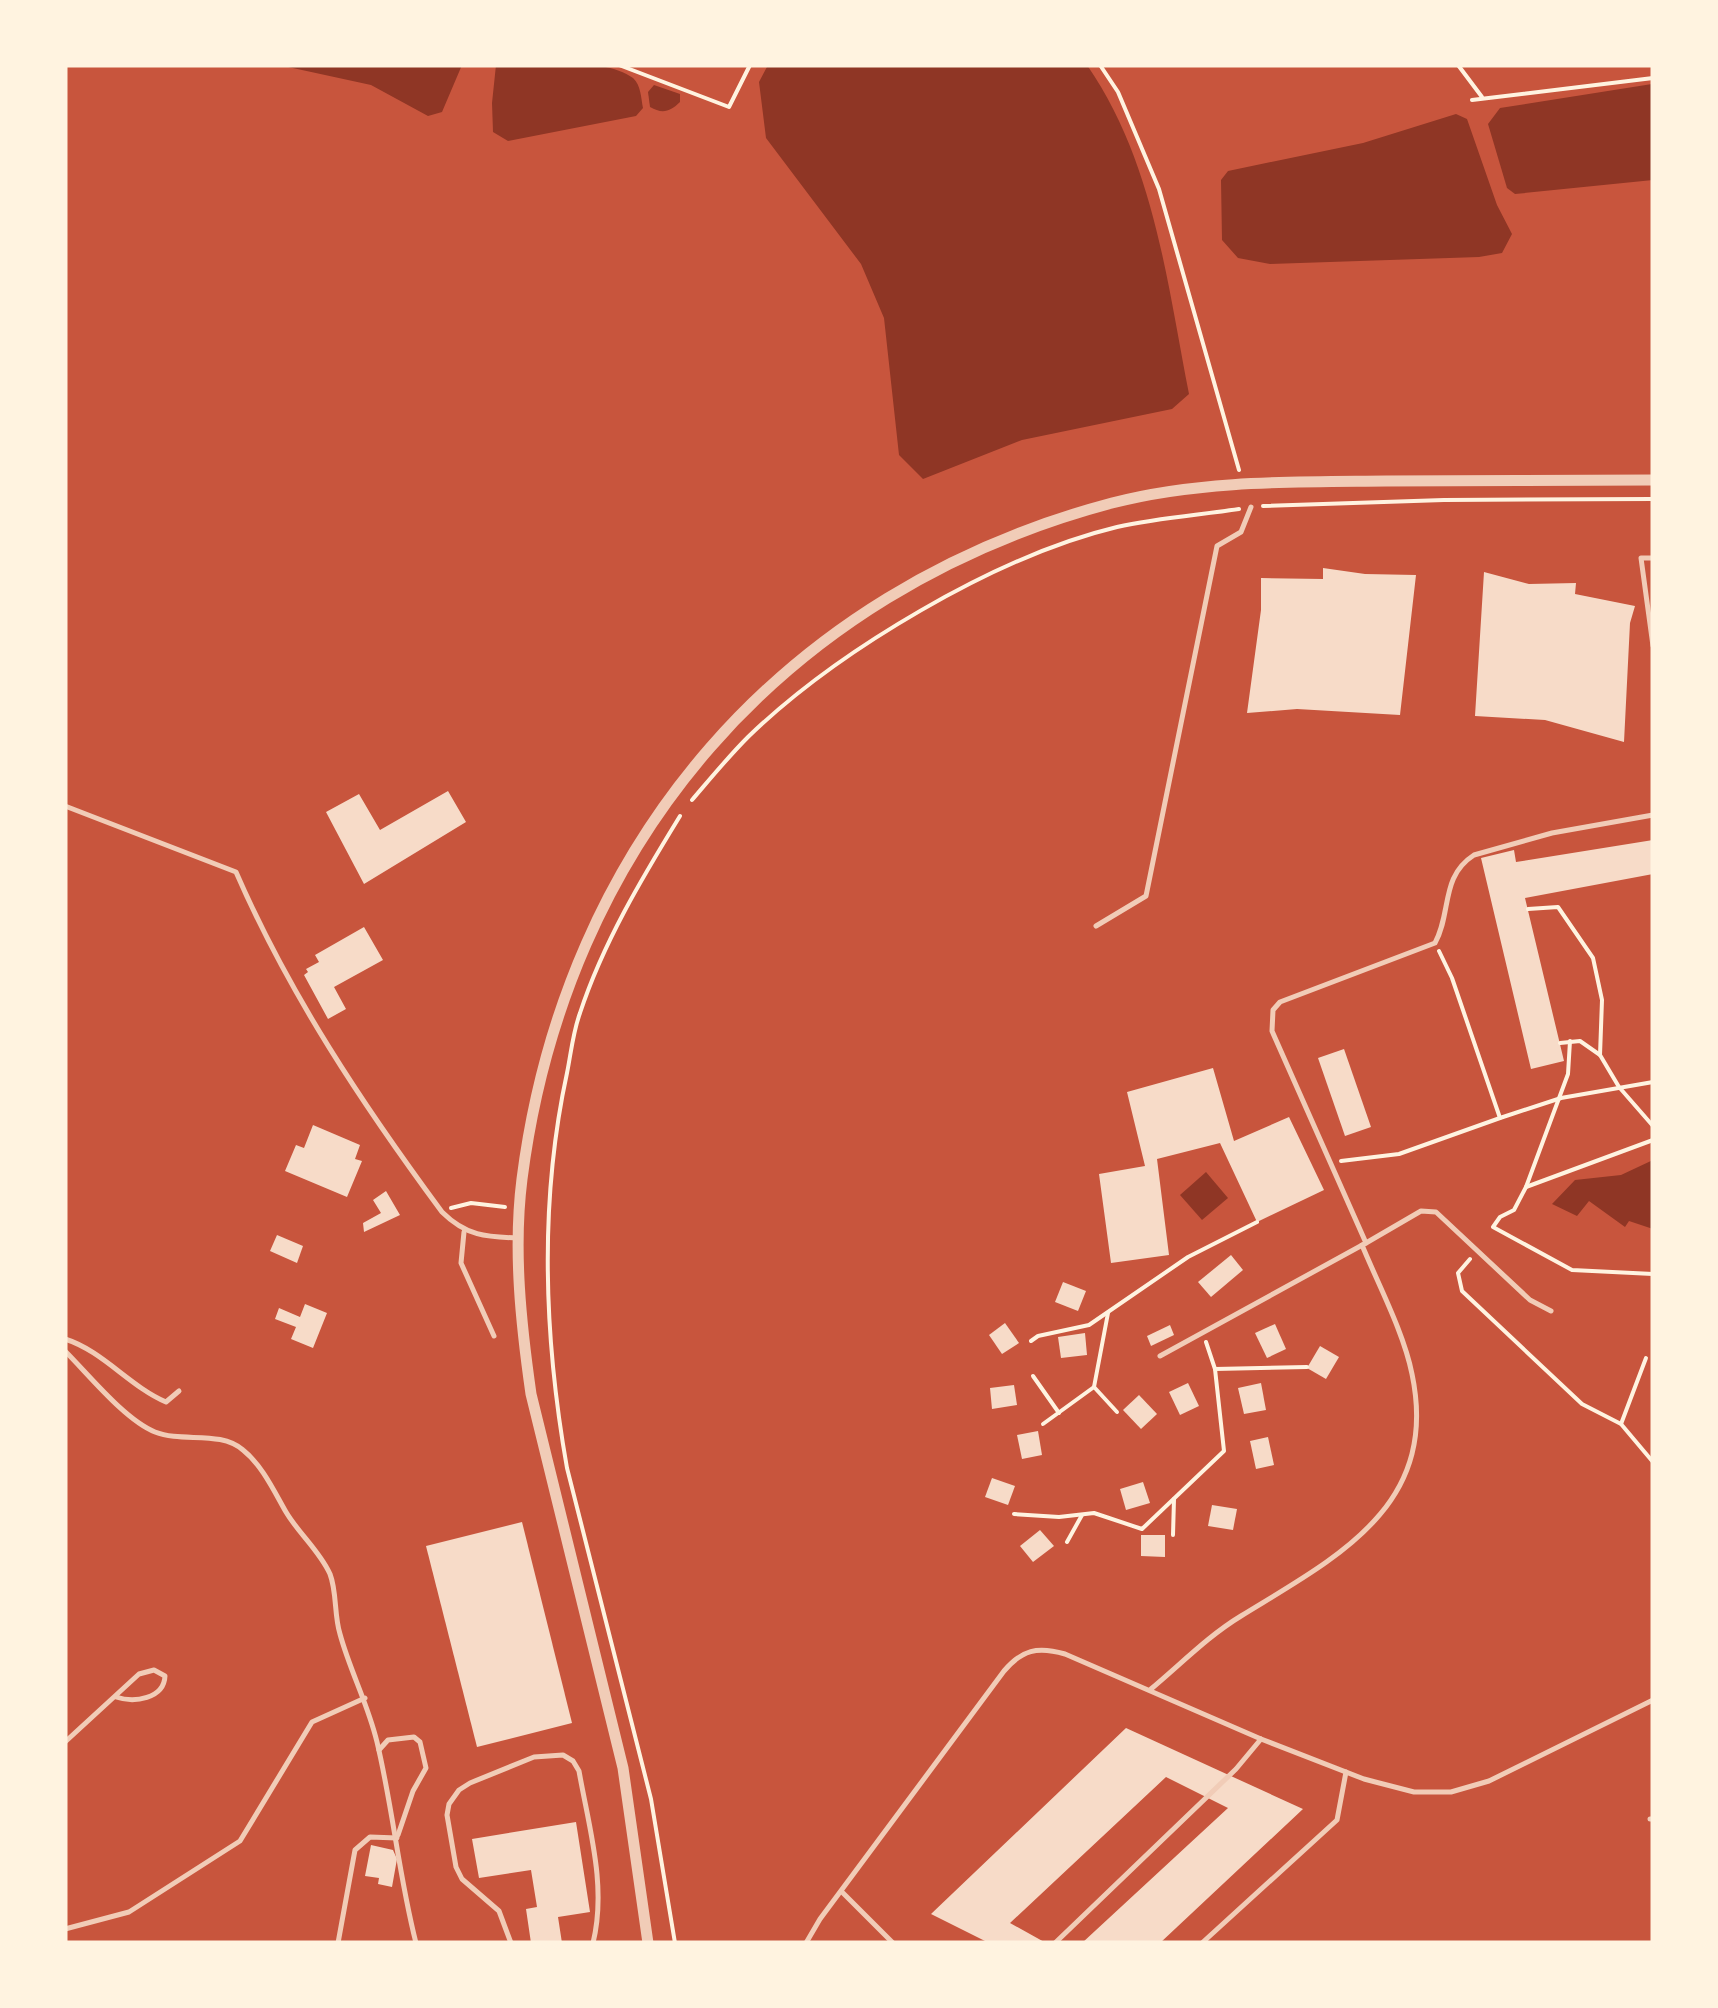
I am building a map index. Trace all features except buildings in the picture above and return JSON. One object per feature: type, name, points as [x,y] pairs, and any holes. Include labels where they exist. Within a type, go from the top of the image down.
[{"type":"street","points":[[648,1943],[628,1798],[531,1394],[522,1331],[519,1238],[522,1179],[549,1040],[590,928],[645,832],[716,738],[759,696],[847,623],[920,577],[1011,534],[1115,502],[1244,485],[1653,480]]},
{"type":"lane","points":[[1096,926],[1146,896],[1217,546],[1241,532],[1252,507]]},
{"type":"lane","points":[[1653,558],[1641,558],[1653,646]]},
{"type":"lane","points":[[65,806],[236,872],[259,924],[320,1036],[442,1212],[464,1232],[519,1238]]},
{"type":"lane","points":[[1151,1689],[1208,1638],[1360,1537],[1387,1508],[1410,1456],[1414,1430],[1413,1376],[1406,1348],[1331,1162],[1272,1031],[1273,1010],[1290,998],[1435,942],[1450,882],[1474,855],[1552,833],[1653,815]]},
{"type":"lane","points":[[1160,1356],[1412,1214],[1430,1210],[1530,1300],[1551,1311]]},
{"type":"lane","points":[[464,1232],[461,1263],[494,1336]]},
{"type":"lane","points":[[65,1339],[84,1345],[150,1395],[166,1402],[180,1391]]},
{"type":"lane","points":[[65,1351],[133,1418],[154,1432],[182,1439],[222,1440],[241,1447],[256,1463],[331,1577],[339,1632],[365,1698],[378,1750],[397,1838],[401,1886],[416,1943]]},
{"type":"lane","points":[[806,1943],[1016,1657],[1036,1649],[1049,1649],[1151,1689],[1346,1772],[1414,1792],[1466,1789],[1558,1750],[1653,1700]]},
{"type":"lane","points":[[65,1742],[139,1674],[154,1670],[166,1676],[166,1684],[159,1693],[128,1701],[116,1697]]},
{"type":"lane","points":[[65,1929],[129,1912],[240,1841],[312,1722],[365,1698]]},
{"type":"lane","points":[[378,1750],[388,1740],[414,1737],[420,1742],[426,1768],[412,1791],[397,1838]]},
{"type":"lane","points":[[1055,1943],[1236,1769],[1261,1739]]},
{"type":"lane","points":[[512,1943],[498,1912],[462,1879],[456,1867],[447,1815],[449,1804],[453,1796],[470,1784],[552,1754],[573,1762],[580,1772],[600,1887],[593,1943]]},
{"type":"lane","points":[[1202,1943],[1337,1820],[1346,1772]]},
{"type":"lane","points":[[338,1943],[355,1850],[370,1838],[397,1838]]},
{"type":"lane","points":[[842,1893],[893,1943]]},
{"type":"path","points":[[620,65],[729,107],[750,65]]},
{"type":"path","points":[[1100,65],[1118,92],[1159,190],[1244,485]]},
{"type":"path","points":[[1458,65],[1484,98]]},
{"type":"path","points":[[1472,100],[1653,78]]},
{"type":"path","points":[[674,1943],[651,1798],[559,1422],[549,1308],[550,1174],[579,1014],[617,924],[685,808],[749,736],[837,664],[938,600],[1043,553],[1117,528],[1252,507],[1444,500],[1653,499]]},
{"type":"path","points":[[1528,910],[1558,907],[1593,958],[1602,1000],[1600,1056]]},
{"type":"path","points":[[1435,942],[1452,978],[1500,1118]]},
{"type":"path","points":[[1570,1041],[1568,1074],[1526,1187],[1514,1210],[1500,1218],[1458,1273],[1462,1291],[1582,1404],[1620,1424],[1653,1462]]},
{"type":"path","points":[[1526,1187],[1651,1140],[1653,1129],[1600,1056],[1580,1041],[1560,1044]]},
{"type":"path","points":[[1331,1162],[1399,1154],[1560,1098],[1653,1082]]},
{"type":"path","points":[[442,1212],[471,1203],[520,1209]]},
{"type":"path","points":[[1031,1342],[1038,1336],[1089,1326],[1188,1257],[1257,1222]]},
{"type":"path","points":[[1493,1227],[1572,1270],[1653,1274]]},
{"type":"path","points":[[1043,1424],[1094,1388],[1108,1314]]},
{"type":"path","points":[[1014,1514],[1059,1517],[1094,1513],[1142,1529],[1224,1452],[1215,1369],[1203,1333]]},
{"type":"path","points":[[1620,1424],[1646,1358]]},
{"type":"path","points":[[1215,1369],[1307,1367]]},
{"type":"path","points":[[1032,1376],[1058,1413]]},
{"type":"path","points":[[1094,1388],[1117,1412]]},
{"type":"path","points":[[1173,1535],[1174,1499]]},
{"type":"path","points":[[1066,1542],[1082,1514]]},
{"type":"shaded area","points":[[567,63],[620,71],[636,81],[643,108],[636,116],[508,141],[493,132],[496,65]]},
{"type":"shaded area","points":[[279,65],[462,65],[442,112],[428,116],[371,85]]},
{"type":"shaded area","points":[[768,65],[1087,65],[1110,102],[1143,182],[1165,266],[1189,394],[1172,409],[1022,440],[923,479],[899,455],[884,318],[861,264],[766,138],[759,82]]},
{"type":"shaded area","points":[[1652,84],[1653,180],[1515,194],[1507,188],[1488,124],[1500,108]]},
{"type":"shaded area","points":[[654,85],[680,94],[680,102],[666,111],[650,107],[648,92]]},
{"type":"shaded area","points":[[1456,114],[1467,119],[1497,205],[1512,234],[1502,253],[1270,264],[1238,258],[1222,240],[1221,180],[1228,171],[1363,143]]},
{"type":"shaded area","points":[[1653,1160],[1653,1229],[1629,1221],[1625,1227],[1589,1201],[1577,1216],[1552,1204],[1575,1180],[1621,1175]]},
{"type":"shaded area","points":[[1206,1172],[1228,1198],[1202,1220],[1180,1195]]}]
